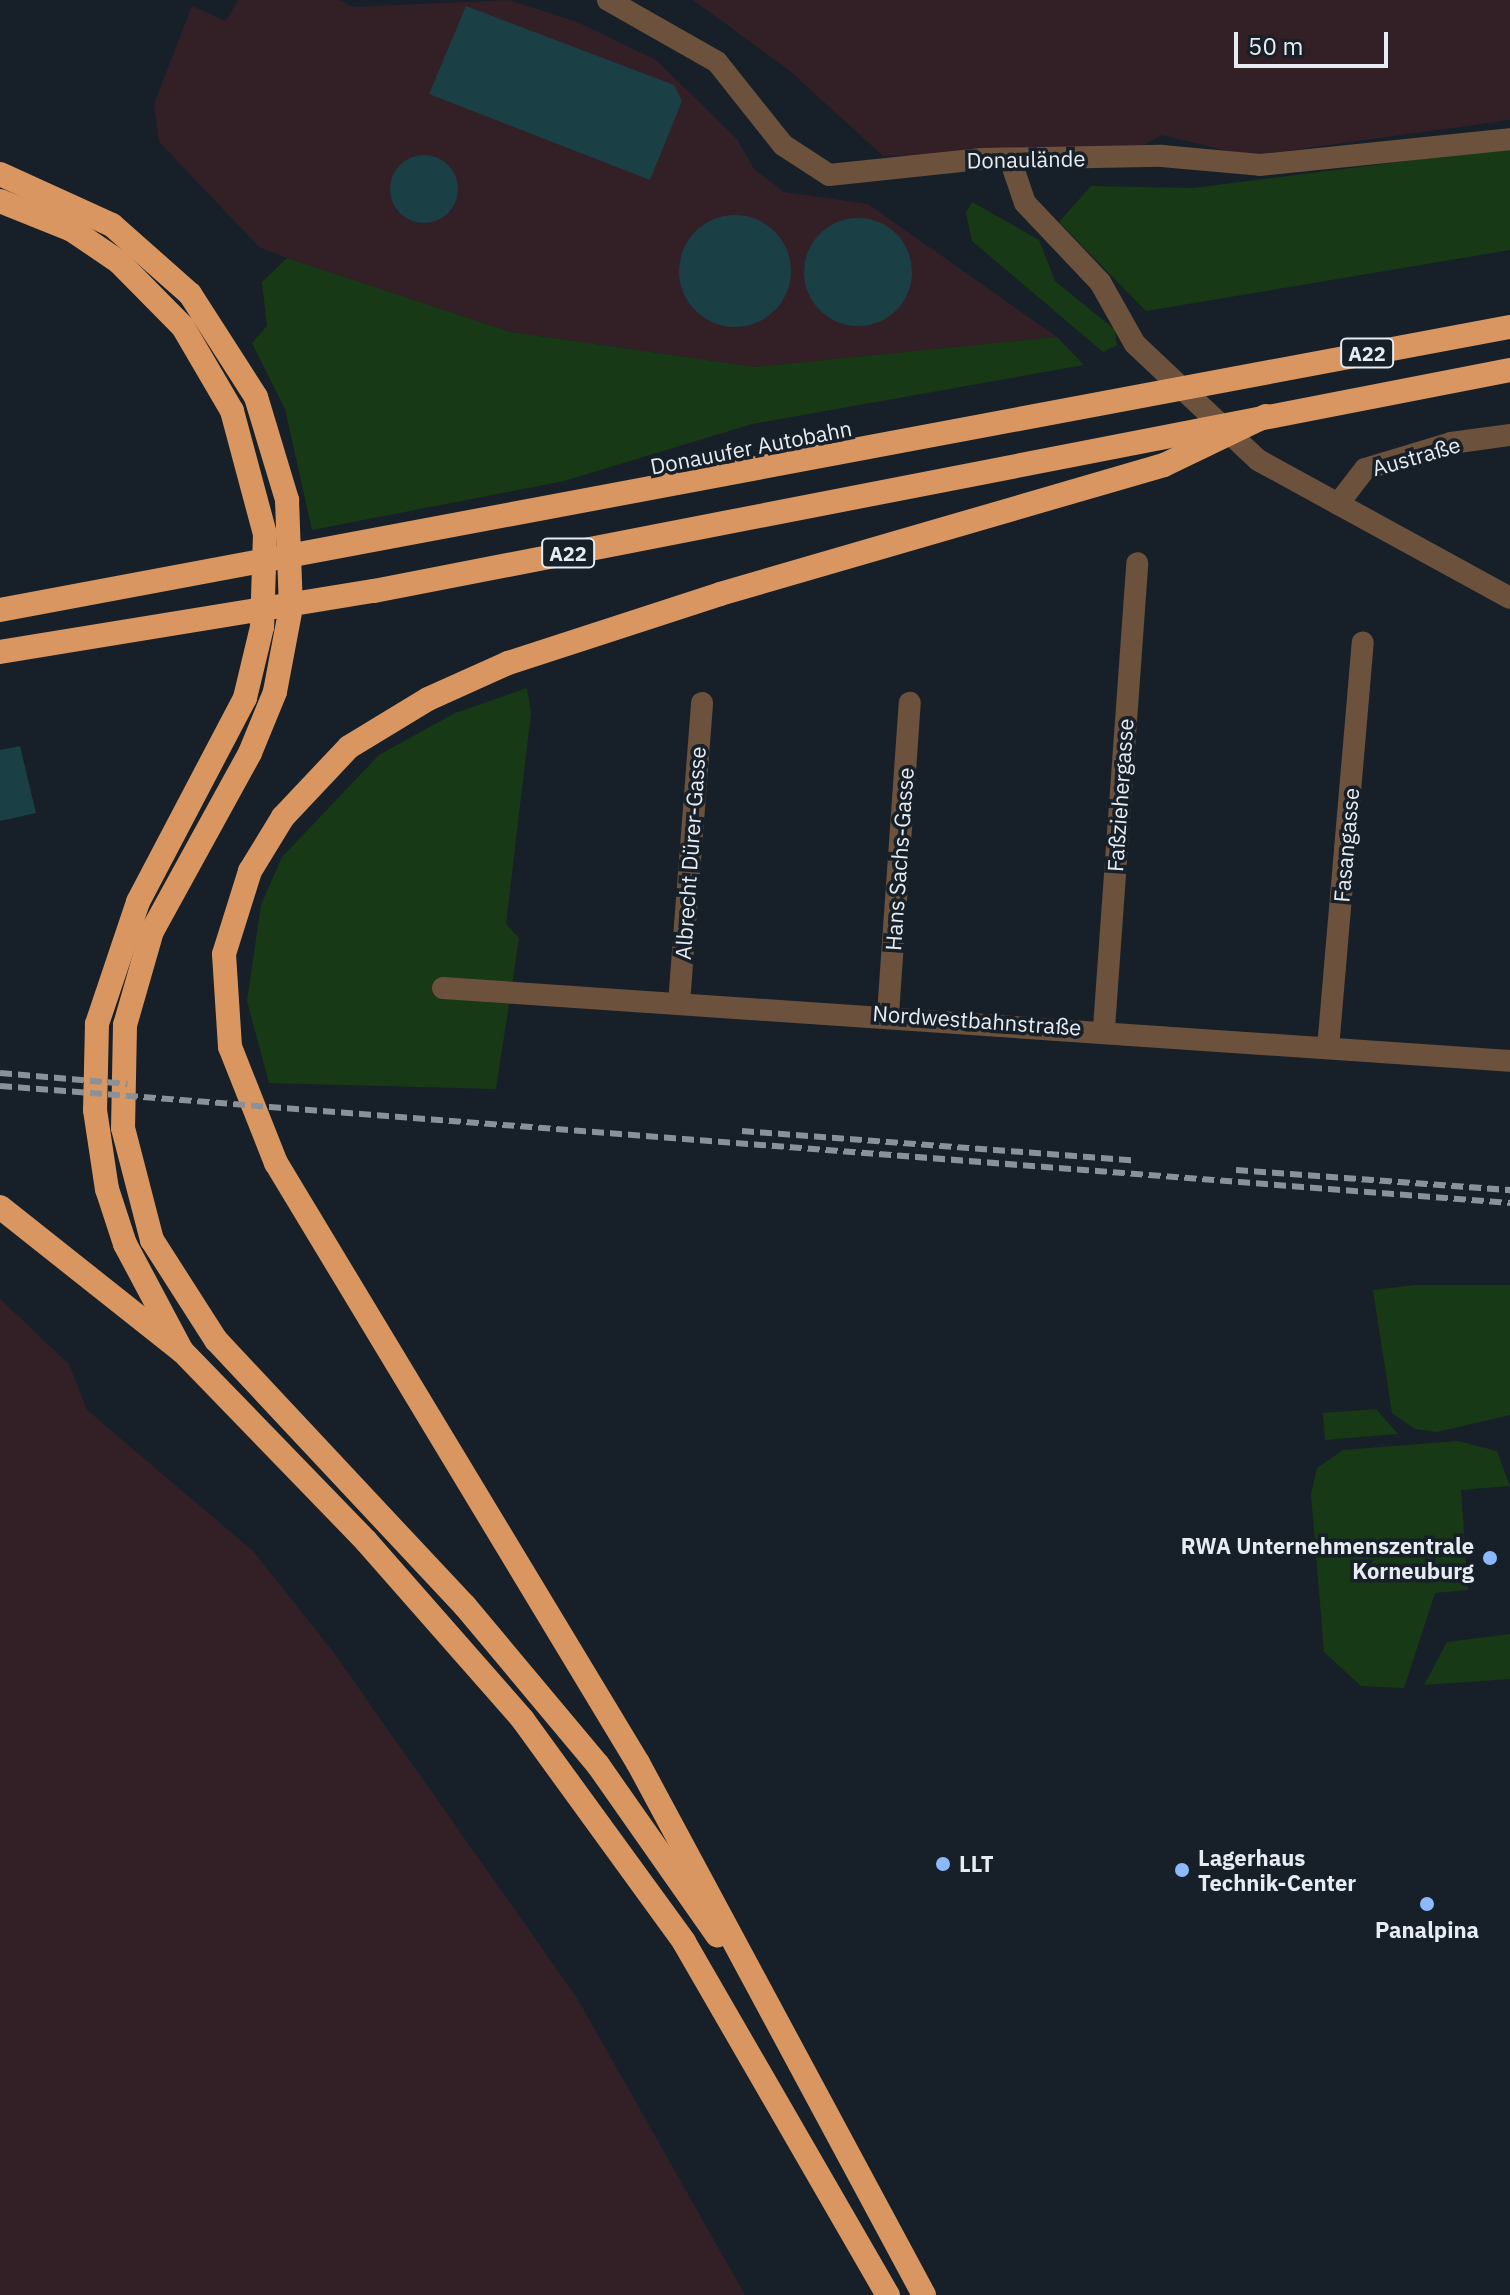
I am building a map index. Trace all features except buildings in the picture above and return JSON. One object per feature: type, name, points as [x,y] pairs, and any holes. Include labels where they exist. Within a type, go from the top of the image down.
[{"type":"highway","points":[[0,174],[62,197],[135,240],[220,333],[265,419],[287,500],[291,607],[275,692],[250,753],[152,931],[125,1025],[126,1152],[152,1240],[216,1340],[465,1606],[598,1765],[756,1987]]},
{"type":"highway","points":[[0,201],[72,230],[119,262],[183,327],[232,411],[260,501],[265,601],[245,698],[138,902],[97,1024],[99,1154],[125,1244],[182,1351]]},
{"type":"highway","name":"Donauufer Autobahn","points":[[0,610],[1510,327]]},
{"type":"highway","name":"A22","points":[[0,652],[374,591],[1510,370]]},
{"type":"highway","points":[[924,2295],[638,1763],[430,1409],[286,1180],[237,1076],[224,1017],[224,954],[264,845],[328,765],[401,714],[586,637],[1164,465],[1266,416]]},
{"type":"highway","points":[[0,1207],[182,1351],[279,1450],[467,1654],[631,1865],[773,2086],[888,2295]]},
{"type":"street","name":"Donaulände","points":[[608,0],[717,62],[783,145],[814,170],[883,173],[956,159],[1162,156],[1260,165],[1510,139]]},
{"type":"street","points":[[1010,159],[1025,203],[1100,282],[1135,344],[1258,460],[1510,598]]},
{"type":"street","name":"Austraße","points":[[1338,504],[1365,469],[1451,443],[1510,435]]},
{"type":"street","name":"Faßziehergasse","points":[[1104,1028],[1137,563]]},
{"type":"street","name":"Fasangasse","points":[[1328,1048],[1363,643]]},
{"type":"street","name":"Albrecht Dürer-Gasse","points":[[679,1003],[702,703]]},
{"type":"street","name":"Hans Sachs-Gasse","points":[[888,1014],[910,703]]},
{"type":"street","name":"Nordwestbahnstraße","points":[[443,988],[1104,1028],[1510,1061]]},
{"type":"shaded area","points":[[238,0],[339,0],[353,7],[509,0],[577,22],[656,60],[737,139],[754,169],[784,192],[868,204],[1057,337],[755,367],[511,332],[259,247],[159,142],[154,104],[192,6],[226,21]]},
{"type":"shaded area","points":[[693,0],[1510,0],[1510,120],[1249,156],[1162,135],[1136,149],[883,156],[790,71]]},
{"type":"shaded area","points":[[0,1299],[69,1364],[87,1410],[253,1551],[331,1649],[577,1998],[745,2295],[0,2295]]},
{"type":"green space","points":[[1510,148],[1510,250],[1146,311],[1059,222],[1091,186],[1193,188]]},
{"type":"green space","points":[[972,202],[1039,240],[1055,281],[1115,330],[1117,345],[1103,352],[972,241],[966,213]]},
{"type":"green space","points":[[287,258],[511,332],[755,367],[1057,337],[1084,365],[752,424],[564,481],[312,530],[285,409],[252,343],[267,326],[262,282]]},
{"type":"green space","points":[[527,688],[531,713],[506,924],[519,938],[496,1089],[269,1083],[247,1001],[261,905],[282,857],[379,755],[455,713]]},
{"type":"green space","points":[[1415,1285],[1510,1285],[1510,1415],[1437,1432],[1415,1429],[1392,1413],[1373,1290]]},
{"type":"green space","points":[[1376,1409],[1398,1434],[1325,1440],[1323,1413]]},
{"type":"green space","points":[[1458,1441],[1497,1451],[1510,1486],[1461,1490],[1468,1590],[1435,1593],[1404,1688],[1361,1686],[1324,1652],[1311,1494],[1317,1468],[1343,1450]]},
{"type":"green space","points":[[1510,1634],[1510,1679],[1424,1685],[1447,1642]]},
{"type":"water","points":[[466,6],[674,85],[682,101],[650,180],[429,94]]},
{"type":"water","points":[[417,155],[431,155],[443,160],[453,170],[458,189],[453,208],[443,218],[431,223],[417,223],[405,218],[395,208],[390,196],[390,182],[395,170],[405,160]]},
{"type":"water","points":[[735,215],[756,220],[774,232],[786,250],[791,271],[786,292],[774,310],[756,322],[735,327],[714,322],[696,310],[684,292],[679,271],[684,250],[696,232],[714,220]]},
{"type":"water","points":[[858,218],[879,222],[896,234],[908,251],[912,272],[908,293],[896,310],[879,322],[858,326],[837,322],[820,310],[808,293],[804,272],[808,251],[820,234],[837,222]]},
{"type":"water","points":[[20,746],[36,813],[0,821],[0,750]]},
{"type":"railway","points":[[0,1073],[128,1084]]},
{"type":"railway","points":[[0,1086],[1510,1203]]},
{"type":"railway","points":[[742,1131],[1137,1161]]},
{"type":"railway","points":[[1236,1170],[1510,1190]]},
{"type":"place","name":"RWA Unternehmenszentrale Korneuburg","points":[[1490,1558]]},
{"type":"place","name":"LLT","points":[[943,1864]]},
{"type":"place","name":"Lagerhaus Technik-Center","points":[[1182,1870]]},
{"type":"place","name":"Panalpina","points":[[1427,1904]]}]
